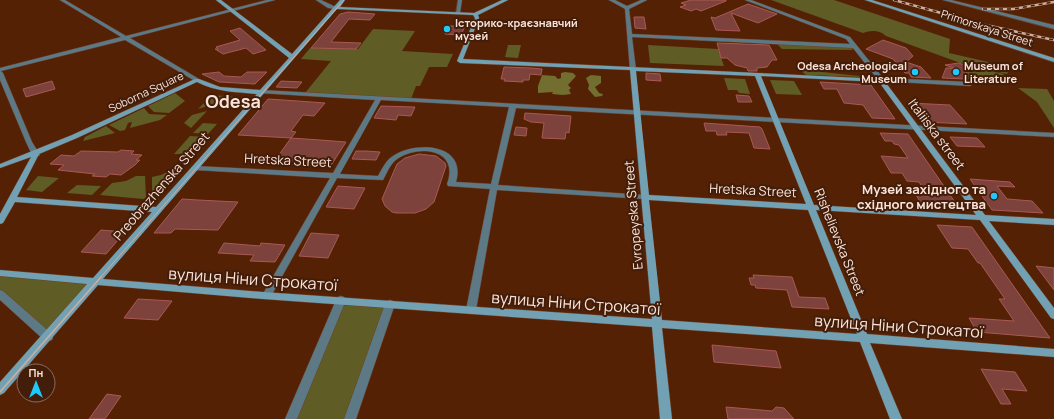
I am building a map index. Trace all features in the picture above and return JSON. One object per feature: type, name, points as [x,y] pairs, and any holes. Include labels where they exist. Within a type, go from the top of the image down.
[{"type":"street","points":[[62,0],[197,80]]},
{"type":"street","points":[[218,0],[292,57]]},
{"type":"street","points":[[3,165],[36,155],[32,151],[0,72],[273,0]]},
{"type":"street","points":[[318,0],[330,7],[337,8],[474,14],[506,0]]},
{"type":"street","name":"Preobrazhenska Street","points":[[0,390],[343,0]]},
{"type":"street","points":[[458,13],[460,0]]},
{"type":"street","points":[[611,0],[627,8],[645,0]]},
{"type":"street","name":"Italiiska street","points":[[747,0],[844,36],[856,46],[1054,315]]},
{"type":"street","name":"Primorskaya Street","points":[[867,0],[1054,60]]},
{"type":"street","points":[[945,0],[1054,27]]},
{"type":"street","name":"Evropeyska Street","points":[[627,8],[666,419]]},
{"type":"street","points":[[474,14],[477,18],[460,62],[970,84]]},
{"type":"street","points":[[630,35],[856,46]]},
{"type":"street","name":"Rishelievska Street","points":[[758,76],[896,419]]},
{"type":"street","name":"Soborna Square","points":[[0,221],[36,155],[197,80],[207,86],[219,89],[262,92]]},
{"type":"street","points":[[262,92],[1054,135]]},
{"type":"street","points":[[267,295],[379,98]]},
{"type":"street","points":[[470,310],[494,187],[513,106]]},
{"type":"street","name":"Soborna Square","points":[[29,169],[65,142]]},
{"type":"street","name":"Hretska Street","points":[[195,168],[380,178],[389,162],[398,156],[414,150],[426,149],[443,153],[450,159],[454,170],[451,184],[1054,222]]},
{"type":"street","points":[[3,165],[23,164],[28,165],[29,169]]},
{"type":"street","points":[[13,199],[158,210]]},
{"type":"street","name":"вулиця Ніни Строкатої","points":[[0,273],[95,282],[657,325],[863,337],[1054,353]]},
{"type":"street","points":[[0,294],[48,336]]},
{"type":"street","points":[[291,419],[341,300]]},
{"type":"street","points":[[350,419],[390,304]]},
{"type":"shaded area","points":[[771,0],[834,0],[950,39],[949,53],[1010,67],[1007,74],[966,65],[878,32],[869,31],[863,33]]},
{"type":"shaded area","points":[[373,29],[415,31],[402,51],[453,54],[447,67],[429,67],[420,86],[416,86],[411,99],[305,93],[331,61],[301,59],[310,48],[358,49]]},
{"type":"shaded area","points":[[508,45],[521,45],[518,58],[505,57]]},
{"type":"shaded area","points":[[648,45],[718,49],[724,66],[650,63]]},
{"type":"shaded area","points":[[778,45],[851,47],[854,49],[782,49]]},
{"type":"shaded area","points":[[968,69],[986,70],[1004,74],[999,83],[965,79]]},
{"type":"shaded area","points":[[804,70],[860,77],[806,75],[801,71]]},
{"type":"shaded area","points":[[561,73],[573,73],[576,76],[568,85],[571,88],[569,90],[571,94],[552,94],[553,92],[538,93],[538,86],[542,75],[555,76],[558,79],[561,78]]},
{"type":"shaded area","points":[[591,75],[601,76],[601,83],[595,87],[599,93],[603,94],[602,96],[595,97],[588,89],[589,85],[586,78]]},
{"type":"shaded area","points":[[724,78],[745,79],[750,94],[739,93],[737,90],[728,90]]},
{"type":"shaded area","points":[[770,80],[794,81],[802,95],[776,94]]},
{"type":"shaded area","points":[[1018,88],[1047,89],[1054,101],[1054,128],[1037,102]]},
{"type":"shaded area","points":[[175,93],[185,101],[169,113],[154,112],[148,106]]},
{"type":"shaded area","points":[[212,95],[237,97],[198,109]]},
{"type":"shaded area","points":[[144,108],[149,114],[167,115],[160,120],[130,128],[132,122],[128,123],[125,130],[120,131],[109,125]]},
{"type":"shaded area","points":[[207,111],[191,128],[184,123],[192,115]]},
{"type":"shaded area","points":[[203,123],[217,124],[208,134],[193,133]]},
{"type":"shaded area","points":[[106,126],[115,133],[83,141],[85,137]]},
{"type":"shaded area","points":[[190,136],[205,137],[189,154],[174,154]]},
{"type":"shaded area","points":[[169,171],[176,171],[154,196],[152,196],[152,177]]},
{"type":"shaded area","points":[[38,176],[59,178],[42,192],[26,190]]},
{"type":"shaded area","points":[[136,176],[145,176],[146,198],[100,195],[112,183],[126,181]]},
{"type":"shaded area","points":[[77,185],[101,186],[92,195],[67,193]]},
{"type":"shaded area","points":[[0,273],[95,282],[48,337],[0,294]]},
{"type":"shaded area","points":[[343,302],[389,305],[349,419],[294,419]]},
{"type":"building","points":[[691,0],[726,1],[701,11],[696,9],[691,11],[680,7],[686,5],[681,3]]},
{"type":"building","points":[[748,4],[777,14],[758,23],[731,13],[740,31],[716,30],[711,17],[715,18]]},
{"type":"building","points":[[348,12],[375,14],[370,20],[349,19],[331,42],[361,43],[356,49],[311,48],[340,14]]},
{"type":"building","points":[[634,17],[644,17],[646,29],[635,28]]},
{"type":"building","points":[[450,26],[465,26],[461,35],[445,34],[447,28]]},
{"type":"building","points":[[240,28],[266,50],[253,54],[246,48],[223,54],[215,49],[218,49],[216,47],[240,40],[230,31]]},
{"type":"building","points":[[883,40],[906,48],[913,56],[906,62],[921,67],[931,78],[911,77],[909,73],[905,73],[893,59],[866,49]]},
{"type":"building","points":[[717,43],[769,45],[777,60],[772,60],[767,67],[757,68],[757,71],[748,71],[747,68],[735,65],[727,58],[721,58]]},
{"type":"building","name":"Museum of Literature","points":[[959,63],[968,67],[965,79],[942,78],[946,68],[954,68],[945,65]]},
{"type":"building","points":[[504,67],[542,69],[541,75],[530,74],[529,80],[523,80],[523,82],[504,81],[505,79],[501,79]]},
{"type":"building","points":[[219,72],[224,76],[241,77],[247,72],[267,72],[255,84],[219,82],[202,74]]},
{"type":"building","points":[[646,73],[660,74],[661,81],[646,80]]},
{"type":"building","points":[[52,81],[55,89],[26,97],[23,89]]},
{"type":"building","points":[[281,81],[302,82],[297,88],[276,87]]},
{"type":"building","points":[[820,82],[871,85],[895,119],[872,118],[863,105],[844,103],[837,89],[824,89]]},
{"type":"building","points":[[736,95],[749,96],[752,102],[738,102]]},
{"type":"building","points":[[268,99],[325,103],[314,116],[303,115],[291,131],[296,132],[291,138],[238,135]]},
{"type":"building","points":[[910,103],[950,105],[967,124],[925,122]]},
{"type":"building","points":[[381,106],[415,107],[411,116],[398,115],[396,120],[374,118]]},
{"type":"building","points":[[525,113],[571,116],[569,133],[566,132],[565,139],[542,138],[544,123],[531,122],[524,119]]},
{"type":"building","points":[[704,123],[760,127],[770,149],[754,148],[749,133],[726,132],[727,135],[717,135],[716,131],[706,131]]},
{"type":"building","points":[[516,127],[527,128],[526,136],[514,135]]},
{"type":"building","points":[[880,133],[908,134],[959,208],[922,205],[916,195],[928,196],[919,182],[907,181],[902,173],[891,173],[881,156],[908,158],[899,145],[894,144],[892,141],[885,141]]},
{"type":"building","points":[[950,137],[977,138],[985,147],[957,146]]},
{"type":"building","points":[[291,138],[346,142],[330,167],[273,163]]},
{"type":"building","points":[[121,150],[134,151],[131,154],[142,155],[136,160],[140,160],[135,165],[121,175],[110,174],[106,177],[92,176],[95,174],[58,170],[64,165],[50,164],[61,155],[74,156],[81,151],[118,152]]},
{"type":"building","points":[[356,151],[380,152],[376,160],[352,159]]},
{"type":"building","points":[[419,154],[436,156],[445,163],[446,166],[434,202],[426,209],[415,213],[392,212],[385,206],[382,199],[397,164],[405,158]]},
{"type":"building","name":"Музей західного та східного мистецтва","points":[[970,179],[1010,182],[1015,187],[997,186],[1007,199],[1032,201],[1043,213],[992,210]]},
{"type":"building","points":[[338,186],[365,188],[354,209],[326,207]]},
{"type":"building","points":[[182,199],[238,202],[218,230],[175,229],[171,233],[154,233]]},
{"type":"building","points":[[937,225],[972,227],[1050,338],[977,332],[969,318],[1014,321],[999,299],[1005,299],[980,263],[978,263],[968,249],[952,248]]},
{"type":"building","points":[[101,230],[125,232],[106,254],[81,252]]},
{"type":"building","points":[[311,233],[339,235],[328,258],[299,256]]},
{"type":"building","points":[[224,243],[260,246],[261,243],[285,245],[275,262],[250,261],[254,255],[218,253]]},
{"type":"building","points":[[1036,266],[1054,268],[1054,290]]},
{"type":"building","points":[[753,275],[792,277],[799,297],[825,298],[829,309],[792,307],[787,290],[756,288],[755,285],[751,285],[749,278],[754,278]]},
{"type":"building","points":[[138,299],[172,301],[158,320],[124,318]]},
{"type":"building","points":[[712,345],[776,351],[781,368],[714,362]]},
{"type":"building","points":[[981,369],[1015,372],[1027,391],[1002,389],[1011,404],[1001,404]]},
{"type":"building","points":[[107,394],[121,396],[105,419],[89,419]]},
{"type":"building","points":[[726,407],[772,411],[776,407],[784,408],[794,419],[728,419]]},
{"type":"tram line","points":[[100,278],[344,0]]},
{"type":"tram line","points":[[0,392],[101,277]]},
{"type":"railway","points":[[894,0],[981,24],[1054,40]]},
{"type":"railway","points":[[983,9],[1013,9],[1054,2]]},
{"type":"place","name":"Історико-краєзнавчий музей","points":[[447,29]]},
{"type":"place","name":"Odesa Archeological Museum","points":[[915,72]]},
{"type":"place","name":"Museum of Literature","points":[[956,72]]},
{"type":"place","name":"Музей західного та східного мистецтва","points":[[994,196]]},
{"type":"district","name":"Odesa","points":[[233,102]]}]
